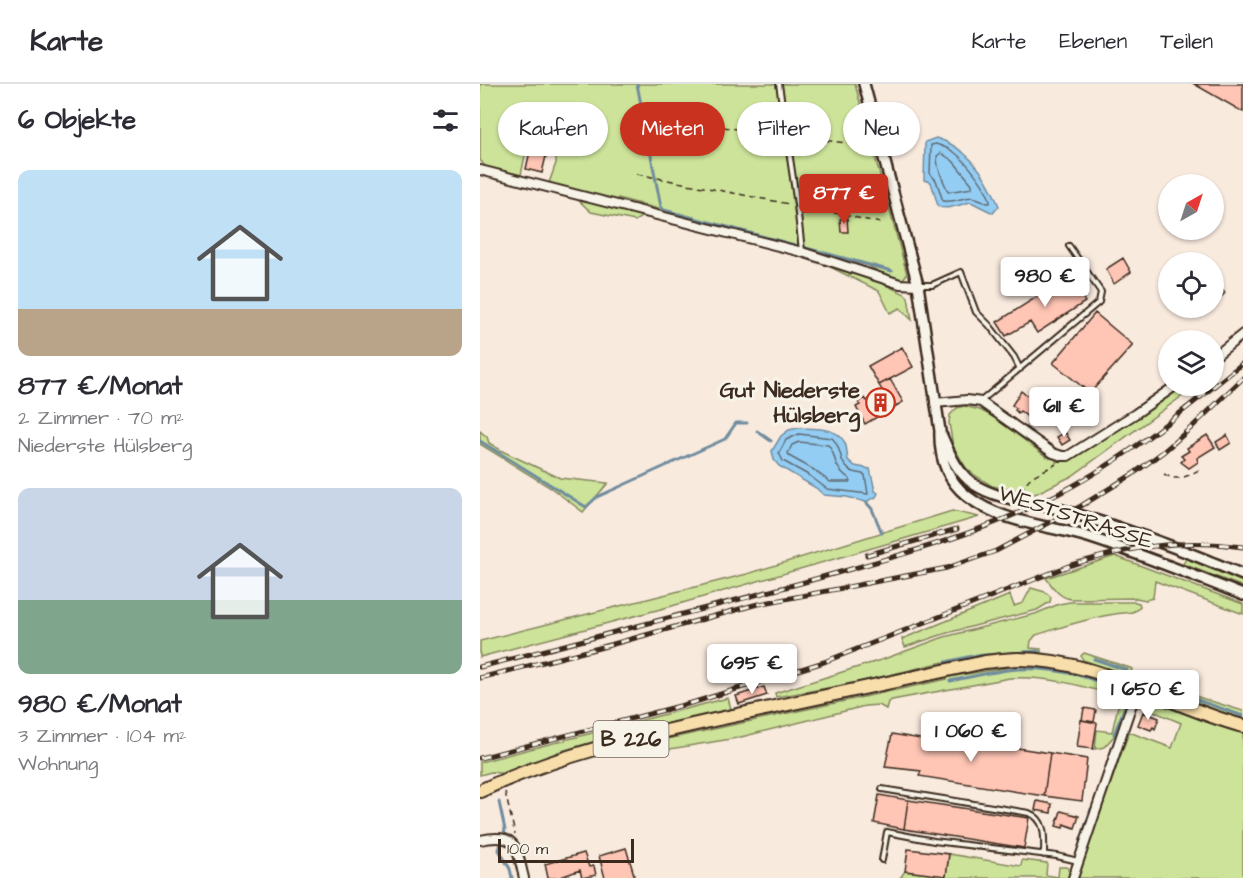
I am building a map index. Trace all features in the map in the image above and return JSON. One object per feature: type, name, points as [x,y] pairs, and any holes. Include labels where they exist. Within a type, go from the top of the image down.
[{"type":"main road","name":"B 226","points":[[480,791],[561,759],[642,737],[1016,658],[1058,662],[1103,673],[1195,711],[1243,726]]},
{"type":"street","name":"WESTSTRASSE","points":[[864,84],[918,285],[940,431],[940,449],[944,464],[958,487],[977,504],[1010,518],[1089,537],[1243,595]]},
{"type":"street","points":[[480,170],[801,248],[900,284],[918,285]]},
{"type":"street","points":[[1224,349],[1243,334]]},
{"type":"street","points":[[935,403],[967,400],[981,402],[1053,453],[1068,456],[1161,396]]},
{"type":"street","name":"WESTSTRASSE","points":[[940,431],[960,473],[984,491],[1059,509],[1111,525],[1191,552],[1243,574]]},
{"type":"street","points":[[1073,878],[1138,686]]},
{"type":"street","points":[[480,840],[498,836],[511,842],[524,878]]},
{"type":"lane","points":[[779,84],[782,102]]},
{"type":"lane","points":[[790,156],[801,248]]},
{"type":"lane","points":[[981,402],[1099,302],[1101,292],[1069,246]]},
{"type":"lane","points":[[918,285],[932,285],[961,272],[976,312],[1014,357],[1020,369]]},
{"type":"lane","points":[[882,789],[1029,813],[1038,817],[1041,823],[1044,855]]},
{"type":"lane","points":[[882,860],[887,832],[934,841],[1078,861]]},
{"type":"path","points":[[638,174],[881,223]]},
{"type":"path","points":[[1022,493],[1029,478],[1055,465],[1062,456]]},
{"type":"path","points":[[1164,474],[1172,478],[1181,478],[1199,470]]},
{"type":"path","points":[[502,781],[515,833],[511,842]]},
{"type":"green space","points":[[480,84],[855,84],[860,102],[843,102],[843,156],[875,156],[907,274],[901,281],[869,266],[618,198],[618,201],[549,183],[556,156],[608,156],[608,102],[498,102],[498,156],[525,156],[521,175],[485,166],[480,160]]},
{"type":"green space","points":[[574,196],[646,214],[635,221],[591,212]]},
{"type":"green space","points":[[814,259],[875,280],[905,294],[908,297],[912,320],[900,308],[890,313],[879,291]]},
{"type":"green space","points":[[1165,396],[1182,396],[1072,476],[1035,494],[992,486],[966,468],[953,446],[949,423],[950,415],[957,408],[964,406],[980,410],[995,418],[1047,457],[1056,459],[1056,462],[1066,460],[1125,425]]},
{"type":"green space","points":[[480,431],[487,437],[489,443],[504,452],[560,478],[608,483],[583,512],[551,488],[480,444]]},
{"type":"green space","points":[[952,511],[979,517],[672,606],[480,657],[480,641],[747,574]]},
{"type":"green space","points":[[1115,556],[1243,604],[1243,614],[1155,581],[1153,598],[1146,600],[1136,598],[1072,599],[1060,594],[1046,578]]},
{"type":"green space","points":[[1187,557],[1243,582],[1243,587],[1183,564]]},
{"type":"green space","points":[[1031,588],[1045,592],[1051,597],[1050,602],[1037,610],[947,633],[905,647],[902,639],[1010,595],[1014,606],[1023,603]]},
{"type":"green space","points":[[1070,602],[1135,602],[1140,606],[1132,612],[1095,618],[1036,635],[1031,641],[1030,648],[1041,649],[1041,652],[1012,652],[946,664],[943,662],[856,683],[776,697],[775,693],[884,659],[944,637],[1035,614]]},
{"type":"green space","points":[[1084,653],[1132,669],[1129,676],[1083,660],[1081,656]]},
{"type":"green space","points":[[1024,665],[1078,671],[1123,688],[1129,699],[1116,734],[1104,747],[1095,749],[1097,730],[1112,732],[1120,697],[1052,680],[1010,678],[892,700],[888,702],[886,709],[879,705],[865,706],[737,738],[646,753],[644,744],[948,677]]},
{"type":"green space","points":[[1145,676],[1201,698],[1243,711],[1243,720],[1174,695],[1150,682]]},
{"type":"green space","points":[[728,698],[731,709],[610,737],[558,752],[507,774],[491,772],[480,775],[480,762]]},
{"type":"green space","points":[[1149,698],[1207,722],[1243,733],[1243,878],[1077,878],[1129,732],[1172,748],[1181,723],[1148,709],[1144,704],[1138,707],[1139,703]]},
{"type":"green space","points":[[949,854],[1021,866],[1022,860],[1047,863],[1046,875],[1058,877],[1059,867],[1067,867],[1071,877],[900,878],[905,871],[946,876]]},
{"type":"water","points":[[936,138],[957,148],[975,164],[999,206],[993,213],[971,202],[950,207],[938,206],[931,182],[924,180],[925,142]]},
{"type":"water","points":[[798,428],[826,430],[838,435],[846,446],[848,460],[855,466],[870,469],[875,491],[878,493],[876,497],[866,502],[847,497],[824,495],[779,466],[774,460],[772,451],[781,436],[789,430]]},
{"type":"building","points":[[1194,84],[1243,84],[1243,112]]},
{"type":"building","points":[[529,156],[546,156],[542,173],[526,169]]},
{"type":"building","points":[[847,218],[848,232],[841,232],[840,219]]},
{"type":"building","points":[[1123,258],[1131,272],[1114,284],[1106,269]]},
{"type":"building","points":[[1070,276],[1085,302],[1037,333],[1030,322],[1006,336],[997,322]]},
{"type":"building","points":[[1095,313],[1133,345],[1090,393],[1053,363]]},
{"type":"building","points":[[902,347],[913,367],[879,385],[868,366]]},
{"type":"building","name":"Gut Niederste Hülsberg","points":[[890,379],[903,402],[865,424],[856,407],[860,405],[858,402],[865,398],[867,401],[883,392],[879,385]]},
{"type":"building","points":[[1021,391],[1039,404],[1029,418],[1020,411],[1018,413],[1012,405]]},
{"type":"building","points":[[1065,432],[1070,440],[1062,445],[1057,437]]},
{"type":"building","points":[[1207,435],[1215,447],[1197,458],[1198,462],[1189,468],[1181,462],[1184,459],[1181,456],[1189,451],[1187,448]]},
{"type":"building","points":[[1227,435],[1231,443],[1220,450],[1216,442]]},
{"type":"building","points":[[764,687],[767,695],[739,704],[736,696]]},
{"type":"building","points":[[1084,708],[1096,710],[1094,722],[1082,720]]},
{"type":"building","points":[[1143,712],[1159,718],[1155,729],[1153,727],[1151,730],[1138,725]]},
{"type":"building","points":[[1081,720],[1097,723],[1093,749],[1077,747]]},
{"type":"building","points":[[892,734],[926,740],[927,734],[1050,753],[1044,796],[919,776],[921,771],[885,767]]},
{"type":"building","points":[[1050,753],[1087,759],[1082,801],[1044,796]]},
{"type":"building","points":[[879,795],[908,800],[904,829],[874,823]]},
{"type":"building","points":[[908,800],[1029,818],[1024,848],[904,829]]},
{"type":"building","points":[[1037,801],[1052,804],[1051,813],[1035,810]]},
{"type":"building","points":[[1061,811],[1079,816],[1075,828],[1064,824],[1063,828],[1056,826]]},
{"type":"building","points":[[626,848],[635,878],[605,878],[599,856]]},
{"type":"building","points":[[908,849],[949,854],[946,876],[905,871]]},
{"type":"building","points":[[584,853],[589,867],[594,866],[596,875],[582,878],[580,870],[558,878],[548,878],[545,864]]},
{"type":"waterway","points":[[637,84],[661,207],[664,210],[892,271]]},
{"type":"waterway","points":[[480,441],[586,507],[597,497],[725,439],[736,423],[747,423]]},
{"type":"waterway","points":[[757,431],[771,441]]},
{"type":"waterway","points":[[866,502],[872,509],[882,533]]},
{"type":"waterway","points":[[946,662],[972,656],[1038,651]]},
{"type":"waterway","points":[[1094,659],[1127,670]]},
{"type":"waterway","points":[[950,681],[993,672],[1033,669],[1060,671],[1124,692]]},
{"type":"waterway","points":[[1154,682],[1243,716]]},
{"type":"waterway","points":[[1114,734],[1128,699]]},
{"type":"waterway","points":[[499,802],[505,830],[499,850],[510,869],[512,878]]},
{"type":"waterway","points":[[1080,842],[1091,809]]},
{"type":"railway","points":[[480,667],[801,583],[928,547],[990,525],[1050,498],[1102,469],[1150,436],[1243,363]]},
{"type":"railway","points":[[480,678],[754,605],[947,568],[996,551],[1081,506],[1133,474],[1192,427],[1243,378]]},
{"type":"railway","points":[[867,555],[957,529]]},
{"type":"railway","points":[[480,758],[695,702],[824,662],[1071,565],[1114,553],[1156,546],[1198,543],[1243,547]]},
{"type":"place","name":"Gut Niederste Hülsberg","points":[[881,402]]}]
